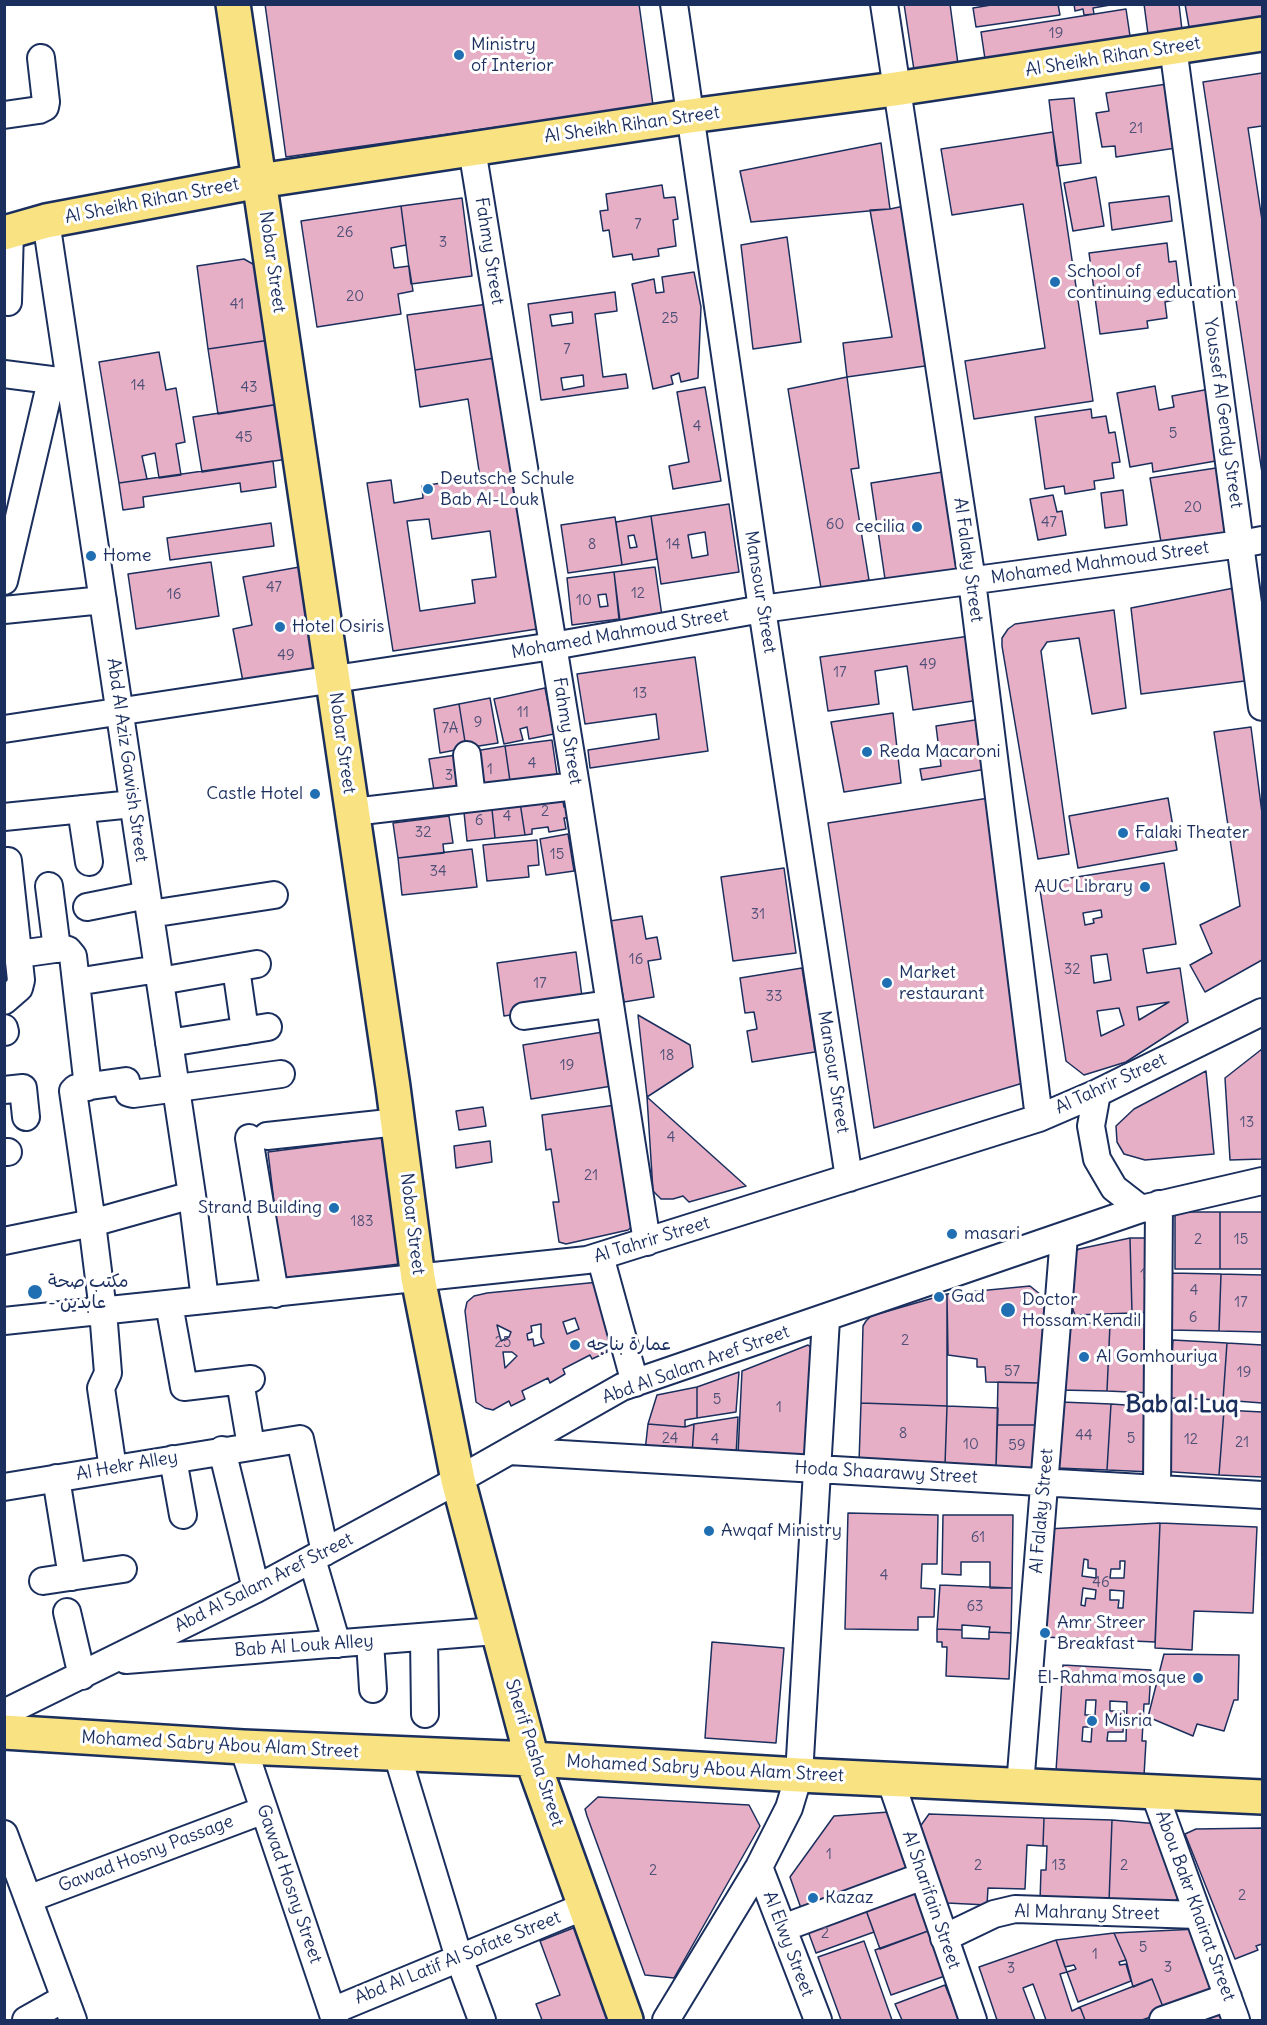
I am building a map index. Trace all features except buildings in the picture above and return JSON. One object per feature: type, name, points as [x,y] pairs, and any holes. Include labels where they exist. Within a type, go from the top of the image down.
[{"type":"main road","name":"Nobar Street","points":[[233,4],[398,1122],[418,1278],[458,1480]]},
{"type":"main road","name":"Al Sheikh Rihan Street","points":[[8,232],[46,221],[260,181],[690,116],[896,89],[1263,34]]},
{"type":"main road","name":"Sherif Pasha Street","points":[[458,1480],[496,1631],[532,1758],[626,2020]]},
{"type":"main road","name":"Mohamed Sabry Abou Alam Street","points":[[4,1732],[243,1748],[532,1758],[799,1775],[1263,1797]]},
{"type":"street","name":"Mansour Street","points":[[674,4],[762,609],[849,1178]]},
{"type":"street","name":"Al Falaky Street","points":[[884,4],[972,580],[1039,1118]]},
{"type":"street","name":"Youssef Al Gendy Street","points":[[1173,47],[1252,542],[1261,690]]},
{"type":"street","points":[[4,116],[45,107],[41,58]]},
{"type":"street","name":"Fahmy Street","points":[[472,149],[576,786],[647,1242]]},
{"type":"street","name":"Abd Al Aziz Gawish Street","points":[[46,221],[61,382],[103,600],[192,1195],[205,1300]]},
{"type":"street","points":[[8,232],[8,302]]},
{"type":"street","points":[[4,374],[61,382],[6,570]]},
{"type":"street","name":"Mohamed Mahmoud Street","points":[[4,729],[553,646],[762,609],[1252,542]]},
{"type":"street","points":[[4,610],[103,600]]},
{"type":"street","points":[[467,755],[471,798]]},
{"type":"street","points":[[352,812],[576,786]]},
{"type":"street","points":[[4,817],[134,804]]},
{"type":"street","points":[[81,809],[88,862]]},
{"type":"street","points":[[4,1001],[19,987],[21,980],[8,861]]},
{"type":"street","points":[[49,886],[57,949]]},
{"type":"street","points":[[87,907],[274,895]]},
{"type":"street","points":[[19,954],[57,949],[68,950],[73,956],[92,1223],[108,1373],[101,1388],[113,1469]]},
{"type":"street","points":[[76,982],[247,966],[257,1029],[169,1043]]},
{"type":"street","points":[[524,1016],[609,1004]]},
{"type":"street","name":"Al Tahrir Street","points":[[4,1321],[566,1263],[600,1256],[1039,1118],[1097,1093],[1263,1012]]},
{"type":"street","points":[[81,1091],[126,1081],[129,1093],[133,1095],[281,1074]]},
{"type":"street","points":[[4,1090],[23,1088],[26,1117]]},
{"type":"street","points":[[1097,1093],[1092,1109],[1091,1126],[1097,1159],[1114,1188],[1150,1207],[1157,1489]]},
{"type":"street","points":[[275,1294],[258,1137],[398,1122]]},
{"type":"street","name":"Abd Al Salam Aref Street","points":[[4,1713],[256,1589],[458,1480],[602,1397],[635,1383],[1150,1207],[1263,1181]]},
{"type":"street","points":[[4,1241],[92,1223],[192,1195]]},
{"type":"street","name":"Al Falaky Street","points":[[1020,1786],[1064,1236]]},
{"type":"street","points":[[600,1256],[635,1383]]},
{"type":"street","points":[[169,1304],[184,1387],[246,1386],[250,1446]]},
{"type":"street","points":[[666,2020],[759,1868],[789,1808],[799,1775],[826,1319]]},
{"type":"street","name":"Al Hekr Alley","points":[[4,1487],[250,1446],[297,1427],[337,1644]]},
{"type":"street","points":[[222,1450],[256,1589]]},
{"type":"street","name":"Hoda Shaarawy Street","points":[[509,1451],[1263,1495]]},
{"type":"street","points":[[173,1459],[183,1515]]},
{"type":"street","points":[[56,1478],[72,1577]]},
{"type":"street","points":[[43,1581],[123,1569]]},
{"type":"street","points":[[68,1612],[82,1676]]},
{"type":"street","name":"Bab Al Louk Alley","points":[[111,1661],[496,1631]]},
{"type":"street","points":[[424,1637],[425,1714]]},
{"type":"street","points":[[370,1641],[373,1689]]},
{"type":"street","name":"Gawad Hosny Street","points":[[243,1748],[333,2016]]},
{"type":"street","points":[[398,1754],[459,1958],[482,2020]]},
{"type":"street","name":"Al Sharifain Street","points":[[890,1779],[973,2020]]},
{"type":"street","name":"Abou Bakr Khairat Street","points":[[1154,1792],[1232,2009]]},
{"type":"street","name":"Gawad Hosny Passage","points":[[28,1899],[264,1810]]},
{"type":"street","points":[[4,1834],[10,1869],[28,1899],[69,2009],[26,2020]]},
{"type":"street","name":"Al Elwy Street","points":[[759,1868],[818,2020]]},
{"type":"street","points":[[783,1928],[923,1876]]},
{"type":"street","name":"Abd Al Latif Al Sofate Street","points":[[333,2016],[459,1958],[585,1906]]},
{"type":"street","name":"Al Mahrany Street","points":[[945,1938],[994,1914],[1015,1909],[1198,1915]]},
{"type":"street","points":[[1163,2020],[1232,2009]]},
{"type":"place","name":"Ministry of Interior","points":[[459,55]]},
{"type":"place","name":"School of continuing education","points":[[1055,282]]},
{"type":"place","name":"Deutsche Schule Bab Al-Louk","points":[[428,489]]},
{"type":"place","name":"cecilia","points":[[917,527]]},
{"type":"place","name":"Home","points":[[91,556]]},
{"type":"place","name":"Hotel Osiris","points":[[280,627]]},
{"type":"place","name":"Reda Macaroni","points":[[867,752]]},
{"type":"place","name":"Castle Hotel","points":[[315,794]]},
{"type":"place","name":"Falaki Theater","points":[[1123,833]]},
{"type":"place","name":"AUC Library","points":[[1145,887]]},
{"type":"place","name":"Market restaurant","points":[[887,983]]},
{"type":"place","name":"Strand Building","points":[[334,1208]]},
{"type":"place","name":"masari","points":[[952,1234]]},
{"type":"place","name":"مكتب صحة - عابدين","points":[[35,1292]]},
{"type":"place","name":"Gad","points":[[939,1297]]},
{"type":"place","name":"Doctor Hossam Kendil","points":[[1008,1310]]},
{"type":"place","name":"عمارة بناجه","points":[[575,1345]]},
{"type":"place","name":"Al Gomhouriya","points":[[1084,1357]]},
{"type":"place","name":"Awqaf Ministry","points":[[709,1531]]},
{"type":"place","name":"Amr Streer Breakfast","points":[[1045,1633]]},
{"type":"place","name":"El-Rahma mosque","points":[[1198,1678]]},
{"type":"place","name":"Misria","points":[[1092,1721]]},
{"type":"place","name":"Kazaz","points":[[813,1898]]},
{"type":"district","name":"Bab al Luq","points":[[1182,1405]]}]
